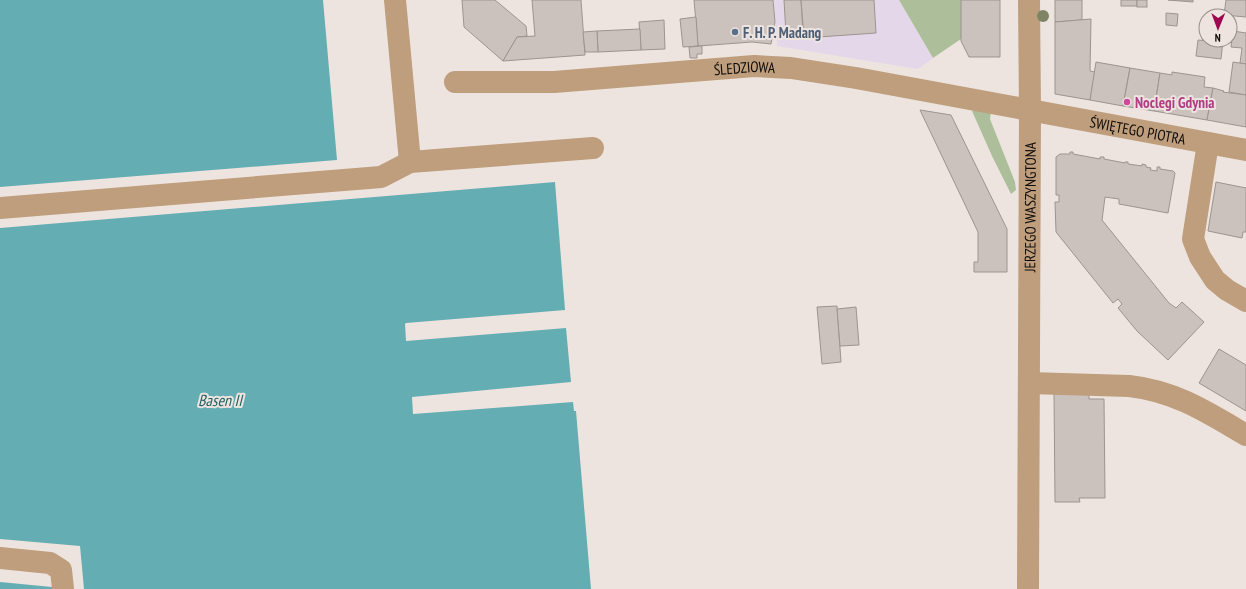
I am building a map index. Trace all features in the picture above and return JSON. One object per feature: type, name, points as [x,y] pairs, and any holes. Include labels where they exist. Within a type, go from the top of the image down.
[{"type":"street","points":[[395,0],[410,162]]},
{"type":"street","name":"JERZEGO WASZYNGTONA","points":[[1028,589],[1029,0]]},
{"type":"street","name":"ŚLEDZIOWA","points":[[456,82],[554,82],[774,66],[856,78],[1030,111]]},
{"type":"street","name":"ŚWIĘTEGO PIOTRA","points":[[1030,111],[1246,150]]},
{"type":"street","points":[[1208,143],[1193,239],[1200,257],[1215,280],[1227,290],[1246,301]]},
{"type":"street","points":[[0,208],[380,177],[410,162],[593,148]]},
{"type":"street","points":[[1029,383],[1129,386],[1151,390],[1171,395],[1202,408],[1246,435]]},
{"type":"street","points":[[0,558],[50,563],[61,570],[63,589]]},
{"type":"shaded area","points":[[774,0],[899,0],[933,58],[918,69],[777,46]]},
{"type":"green space","points":[[899,0],[961,0],[961,39],[933,58]]},
{"type":"green space","points":[[977,108],[991,112],[990,119],[1015,182],[1016,190],[1011,194],[972,111]]},
{"type":"water","points":[[0,0],[323,0],[337,160],[0,187]]},
{"type":"water","name":"Basen II","points":[[555,182],[565,310],[406,323],[406,341],[566,328],[571,382],[412,397],[413,414],[573,402],[574,411],[576,411],[591,589],[84,589],[80,546],[0,539],[0,228]]},
{"type":"water","points":[[0,582],[52,587],[53,589],[0,589]]},
{"type":"building","points":[[462,0],[495,0],[526,26],[527,36],[517,37],[503,61],[464,27]]},
{"type":"building","points":[[532,0],[581,0],[585,55],[503,61],[517,37],[535,36]]},
{"type":"building","name":"F. H. P. Madang","points":[[694,0],[773,0],[775,22],[771,44],[752,42],[698,46]]},
{"type":"building","points":[[784,0],[801,0],[803,32],[786,34]]},
{"type":"building","points":[[801,0],[874,0],[876,33],[804,38]]},
{"type":"building","points":[[961,0],[1000,0],[1000,57],[969,57],[961,41]]},
{"type":"building","points":[[1055,0],[1082,0],[1082,20],[1055,22]]},
{"type":"building","points":[[1121,0],[1137,0],[1137,6],[1121,6]]},
{"type":"building","points":[[1137,0],[1147,0],[1147,7],[1137,7]]},
{"type":"building","points":[[1168,0],[1193,0],[1193,2]]},
{"type":"building","points":[[1226,0],[1246,0],[1246,17],[1238,16],[1238,8],[1225,8]]},
{"type":"building","points":[[1166,13],[1178,14],[1177,26],[1166,25]]},
{"type":"building","points":[[696,17],[698,46],[683,47],[680,19]]},
{"type":"building","points":[[1091,19],[1090,71],[1095,72],[1090,100],[1055,94],[1055,22]]},
{"type":"building","points":[[664,20],[665,49],[641,50],[639,22]]},
{"type":"building","points":[[640,29],[641,50],[598,52],[597,31]]},
{"type":"building","points":[[597,31],[598,52],[585,52],[583,32]]},
{"type":"building","points":[[1238,32],[1246,33],[1246,64],[1240,63],[1242,48],[1238,48]]},
{"type":"building","points":[[1198,40],[1198,48],[1222,48],[1221,59],[1196,56]]},
{"type":"building","points":[[702,46],[702,54],[697,54],[697,58],[690,58],[689,47]]},
{"type":"building","points":[[1096,62],[1130,68],[1123,106],[1090,100]]},
{"type":"building","points":[[1233,62],[1246,64],[1246,95],[1229,92]]},
{"type":"building","points":[[1130,68],[1160,73],[1154,111],[1123,106]]},
{"type":"building","points":[[1172,72],[1205,77],[1204,87],[1213,88],[1207,120],[1154,111],[1160,73],[1172,75]]},
{"type":"building","points":[[1213,88],[1224,91],[1223,92],[1246,95],[1246,127],[1207,120]]},
{"type":"building","points":[[920,110],[951,115],[1007,229],[1007,272],[974,272],[974,262],[978,262],[978,232]]},
{"type":"building","points":[[1070,152],[1073,152],[1073,154],[1100,159],[1100,157],[1104,157],[1104,159],[1125,163],[1128,162],[1128,164],[1142,166],[1142,164],[1151,168],[1150,170],[1157,171],[1157,167],[1160,167],[1160,169],[1173,171],[1175,173],[1168,213],[1119,204],[1119,199],[1105,197],[1102,220],[1169,303],[1176,308],[1182,302],[1204,322],[1168,360],[1137,331],[1118,308],[1122,304],[1118,299],[1113,303],[1056,232],[1055,202],[1059,202],[1059,195],[1056,195],[1056,157],[1060,154],[1070,154]]},
{"type":"building","points":[[1216,182],[1246,188],[1246,232],[1243,232],[1242,238],[1208,231]]},
{"type":"building","points":[[837,306],[841,362],[822,364],[817,307]]},
{"type":"building","points":[[856,307],[859,345],[840,346],[837,309]]},
{"type":"building","points":[[1219,349],[1246,365],[1246,411],[1199,383]]},
{"type":"building","points":[[1054,393],[1089,394],[1089,399],[1104,399],[1105,498],[1079,498],[1080,502],[1055,502]]},
{"type":"place","name":"F. H. P. Madang","points":[[735,32]]},
{"type":"place","name":"Noclegi Gdynia","points":[[1127,102]]}]
